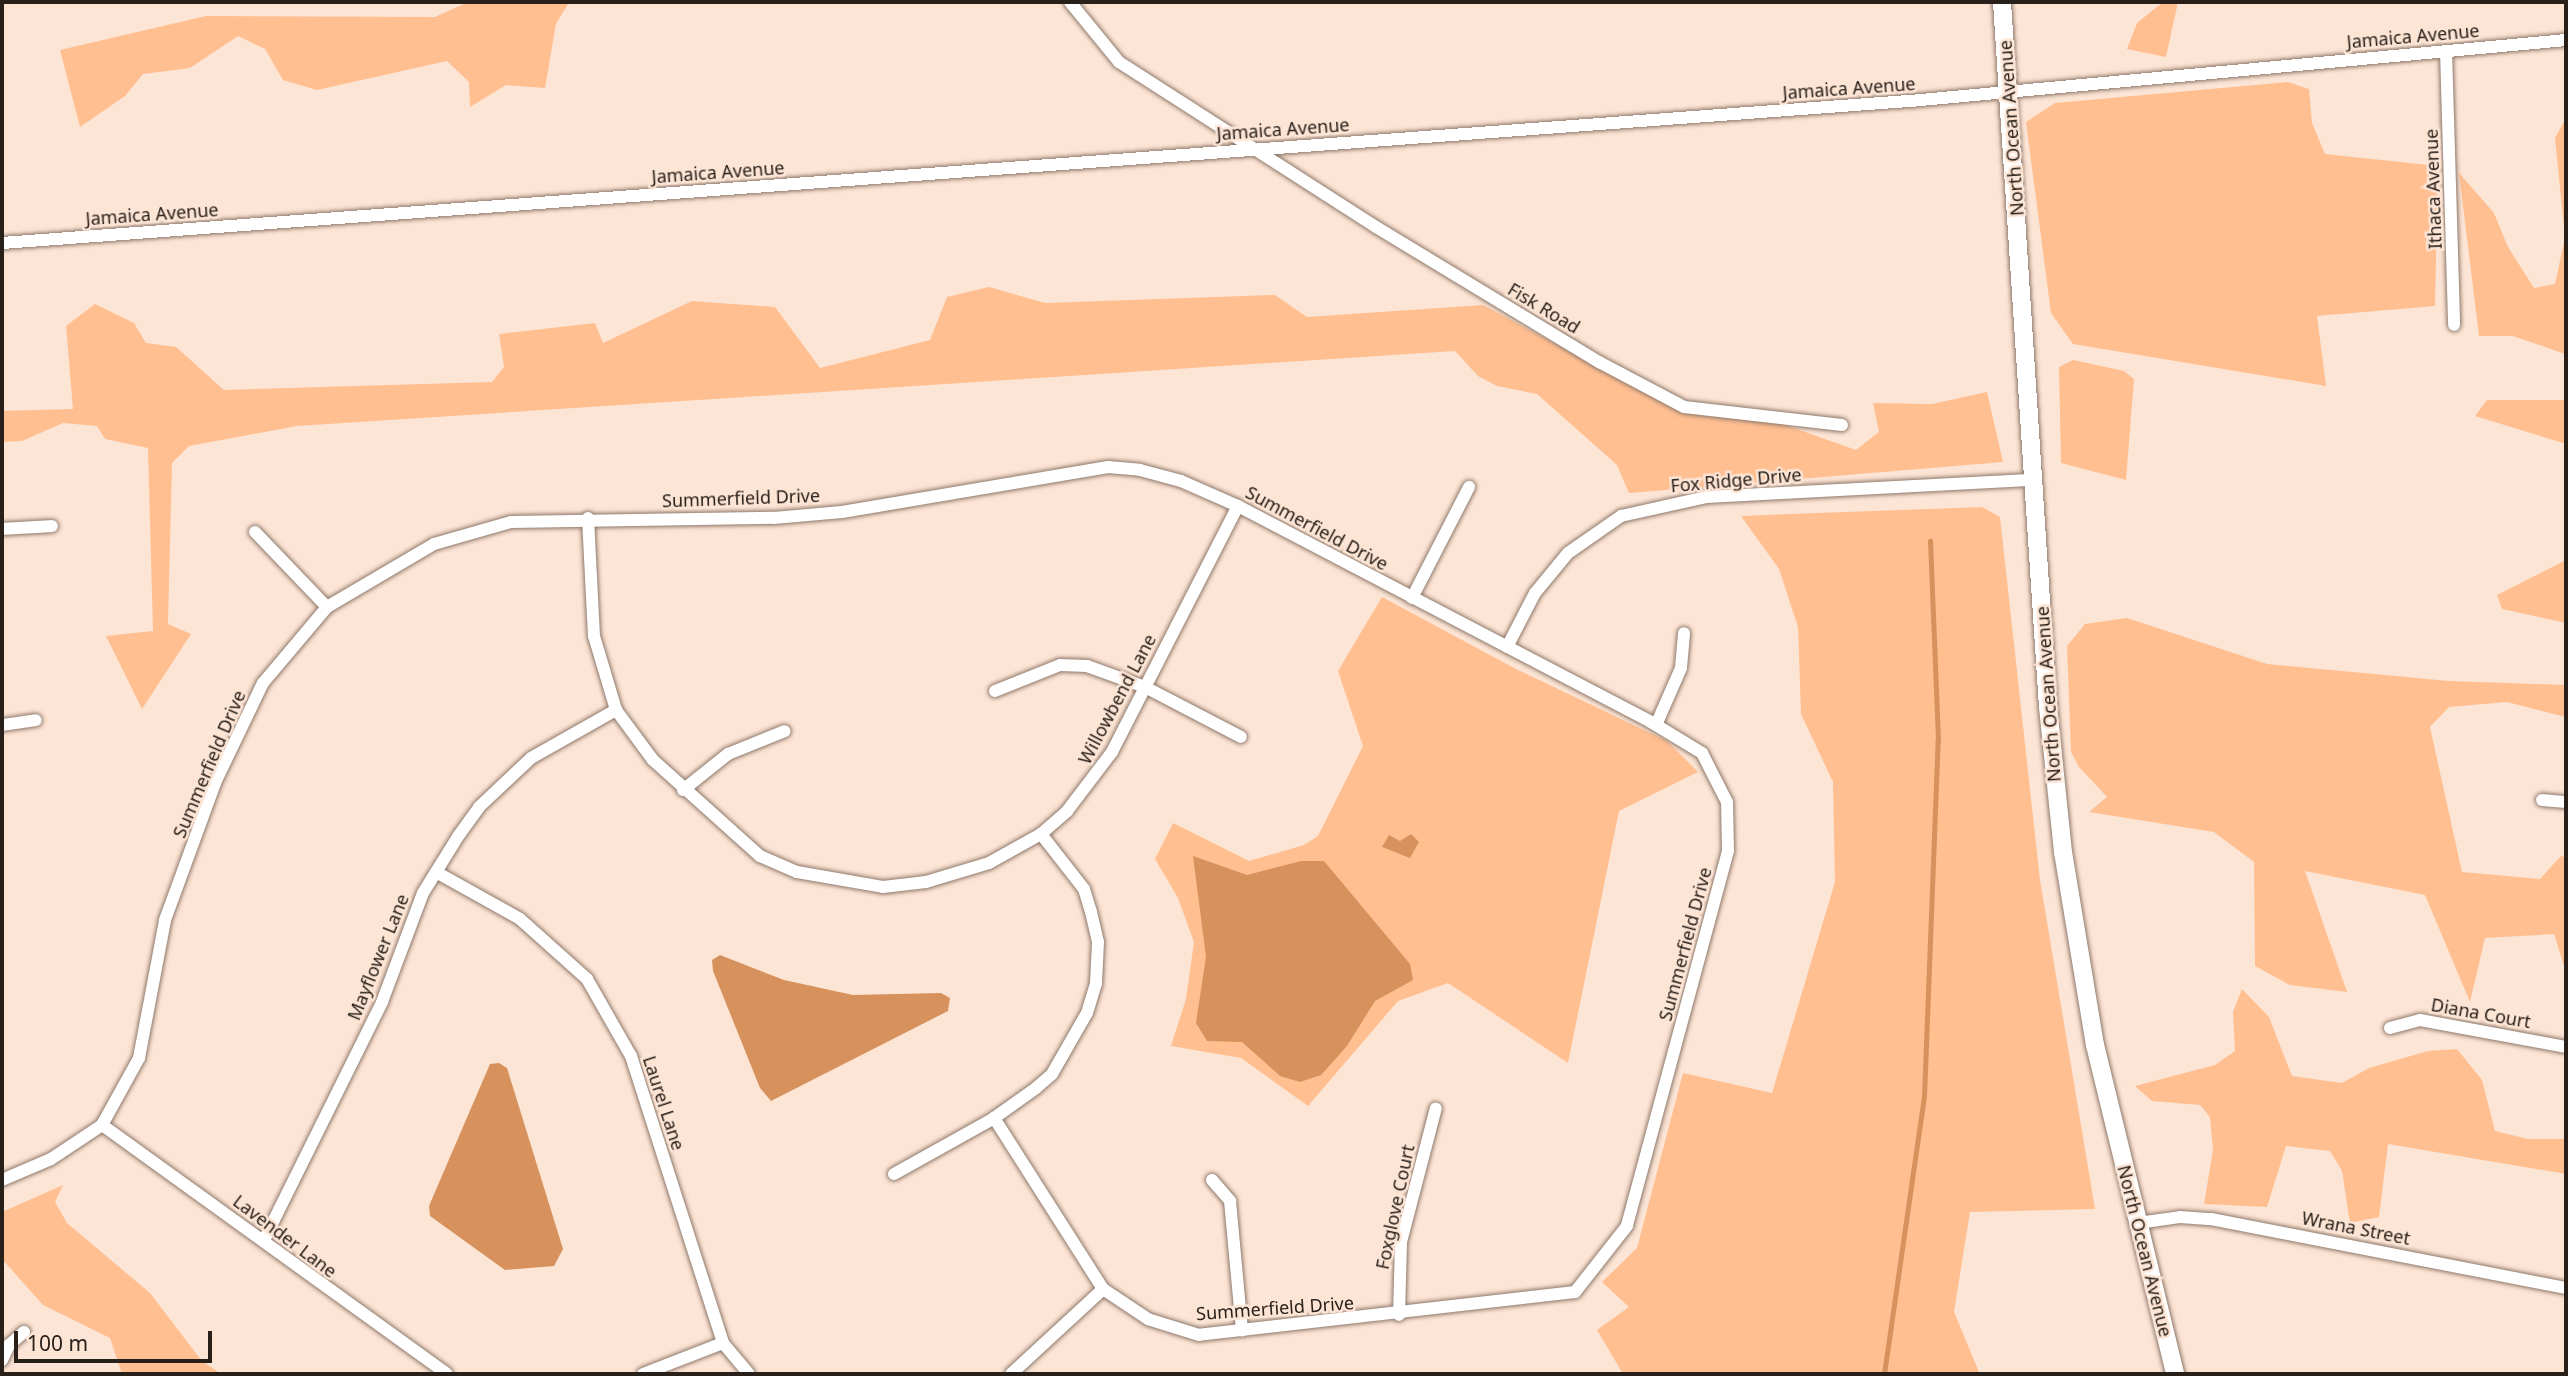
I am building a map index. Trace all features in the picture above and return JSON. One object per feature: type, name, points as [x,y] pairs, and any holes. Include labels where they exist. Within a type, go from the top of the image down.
[{"type":"main road","name":"North Ocean Avenue","points":[[2002,2],[2051,743],[2069,902],[2090,1021],[2175,1374]]},
{"type":"street","name":"Fisk Road","points":[[1070,2],[1119,62],[1253,149],[1587,355],[1684,407],[1842,425]]},
{"type":"street","name":"Jamaica Avenue","points":[[2,243],[2008,91],[2566,40]]},
{"type":"street","name":"Ithaca Avenue","points":[[2446,51],[2454,325]]},
{"type":"street","name":"Summerfield Drive","points":[[2,1180],[51,1159],[102,1125],[139,1058],[165,920],[215,783],[263,682],[327,607],[434,544],[464,533],[511,523],[588,518],[774,518],[842,512],[1108,467],[1181,481],[1238,506],[1656,725],[1702,753],[1727,802],[1728,851],[1627,1226],[1575,1292],[1399,1315],[1199,1335],[1148,1318],[1103,1289],[994,1118]]},
{"type":"street","name":"Fox Ridge Drive","points":[[1507,647],[1535,593],[1568,553],[1632,512],[1706,497],[2034,480]]},
{"type":"street","points":[[1412,598],[1469,486]]},
{"type":"street","name":"Willowbend Lane","points":[[588,518],[594,636],[616,710],[653,760],[683,790],[760,856],[797,872],[843,883],[883,887],[926,883],[989,863],[1041,834],[1087,788],[1145,687],[1238,506]]},
{"type":"street","points":[[2,529],[52,526]]},
{"type":"street","points":[[255,531],[327,607]]},
{"type":"street","points":[[1656,725],[1681,668],[1684,633]]},
{"type":"street","points":[[995,691],[1060,665],[1087,666],[1145,687],[1241,737]]},
{"type":"street","name":"Mayflower Lane","points":[[264,1240],[382,1002],[414,912],[436,872],[479,807],[531,758],[616,710]]},
{"type":"street","points":[[2,725],[36,720]]},
{"type":"street","points":[[683,790],[728,754],[785,731]]},
{"type":"street","points":[[2542,800],[2566,802]]},
{"type":"street","points":[[894,1174],[994,1118],[1052,1074],[1087,1013],[1096,983],[1098,942],[1084,889],[1041,834]]},
{"type":"street","name":"Laurel Lane","points":[[436,872],[520,919],[587,979],[631,1056],[723,1343],[749,1374]]},
{"type":"street","name":"Diana Court","points":[[2390,1028],[2420,1020],[2566,1046]]},
{"type":"street","name":"Foxglove Court","points":[[1399,1315],[1401,1242],[1436,1108]]},
{"type":"street","name":"Lavender Lane","points":[[102,1125],[447,1374]]},
{"type":"street","points":[[1212,1180],[1230,1200],[1242,1330]]},
{"type":"street","name":"Wrana Street","points":[[2138,1223],[2180,1217],[2211,1219],[2566,1288]]},
{"type":"street","points":[[1011,1374],[1103,1289]]},
{"type":"street","points":[[2,1360],[9,1345],[24,1332]]},
{"type":"street","points":[[643,1374],[723,1343]]},
{"type":"shaded area","points":[[468,2],[620,2],[568,4],[556,24],[545,88],[506,85],[470,107],[469,82],[447,61],[317,90],[283,80],[265,49],[238,36],[190,68],[143,74],[125,96],[80,127],[60,50],[206,16],[435,17]]},
{"type":"shaded area","points":[[2163,2],[2178,2],[2166,57],[2127,49],[2137,23]]},
{"type":"shaded area","points":[[2288,82],[2309,89],[2312,123],[2325,154],[2438,166],[2435,306],[2317,316],[2326,386],[2073,344],[2051,313],[2026,122],[2055,103]]},
{"type":"shaded area","points":[[2566,118],[2566,444],[2475,416],[2487,400],[2565,400],[2565,354],[2513,336],[2479,336],[2459,173],[2494,213],[2508,247],[2534,288],[2555,284],[2565,238],[2555,138]]},
{"type":"shaded area","points":[[989,287],[1045,303],[1275,295],[1307,317],[1483,305],[1682,412],[1780,423],[1856,450],[1879,432],[1873,403],[1932,404],[1987,392],[2003,462],[1629,493],[1617,465],[1537,394],[1497,386],[1478,376],[1455,351],[297,426],[189,446],[172,463],[168,624],[191,634],[142,709],[106,636],[153,631],[148,448],[105,439],[97,426],[63,423],[22,441],[2,442],[2,411],[73,409],[66,326],[95,304],[134,323],[146,343],[176,347],[224,390],[492,382],[504,367],[499,334],[595,323],[603,343],[692,301],[775,307],[820,368],[930,340],[947,297]]},
{"type":"shaded area","points":[[2073,360],[2124,371],[2134,379],[2126,480],[2061,463],[2059,367]]},
{"type":"shaded area","points":[[1982,507],[2000,517],[2040,880],[2095,1209],[1970,1212],[1954,1312],[1979,1372],[1984,1374],[1623,1374],[1597,1330],[1629,1307],[1602,1282],[1637,1248],[1683,1073],[1772,1093],[1835,882],[1833,782],[1801,714],[1798,627],[1779,569],[1741,516]]},
{"type":"shaded area","points":[[2566,560],[2566,623],[2502,609],[2497,595]]},
{"type":"shaded area","points":[[1382,597],[1516,669],[1667,741],[1698,772],[1619,811],[1568,1063],[1448,983],[1398,1001],[1308,1106],[1241,1058],[1171,1046],[1186,999],[1194,942],[1178,898],[1155,859],[1173,823],[1249,861],[1304,845],[1318,836],[1363,746],[1338,671]]},
{"type":"shaded area","points":[[2127,618],[2267,664],[2449,681],[2566,685],[2566,717],[2507,702],[2449,707],[2430,727],[2462,872],[2540,879],[2562,855],[2566,860],[2566,972],[2554,934],[2485,938],[2470,1002],[2425,895],[2305,871],[2347,992],[2290,985],[2255,966],[2254,862],[2214,832],[2089,812],[2107,797],[2079,767],[2071,752],[2067,646],[2085,624]]},
{"type":"shaded area","points":[[1411,834],[1419,842],[1410,858],[1382,847],[1389,835],[1400,841]]},
{"type":"shaded area","points":[[1193,856],[1247,875],[1301,861],[1324,861],[1410,964],[1413,980],[1375,1001],[1347,1046],[1321,1075],[1300,1082],[1280,1076],[1242,1042],[1207,1041],[1196,1023],[1206,957]]},
{"type":"shaded area","points":[[720,955],[784,980],[853,995],[941,993],[950,998],[948,1011],[771,1101],[760,1088],[713,971],[712,960]]},
{"type":"shaded area","points":[[2242,989],[2269,1017],[2292,1076],[2342,1083],[2369,1068],[2428,1051],[2457,1049],[2482,1080],[2495,1131],[2528,1139],[2564,1139],[2566,1133],[2566,1174],[2388,1144],[2379,1217],[2350,1223],[2342,1171],[2330,1151],[2286,1146],[2267,1207],[2204,1204],[2213,1150],[2210,1117],[2200,1105],[2152,1101],[2135,1086],[2215,1065],[2235,1051],[2233,1012]]},
{"type":"shaded area","points":[[499,1063],[507,1068],[563,1249],[554,1266],[505,1270],[430,1216],[429,1206],[490,1064]]},
{"type":"shaded area","points":[[63,1185],[55,1202],[67,1223],[150,1293],[201,1360],[221,1374],[122,1374],[110,1338],[43,1305],[2,1259],[2,1212]]},
{"type":"waterway","points":[[1884,1374],[1924,1097],[1938,740],[1930,541]]}]
